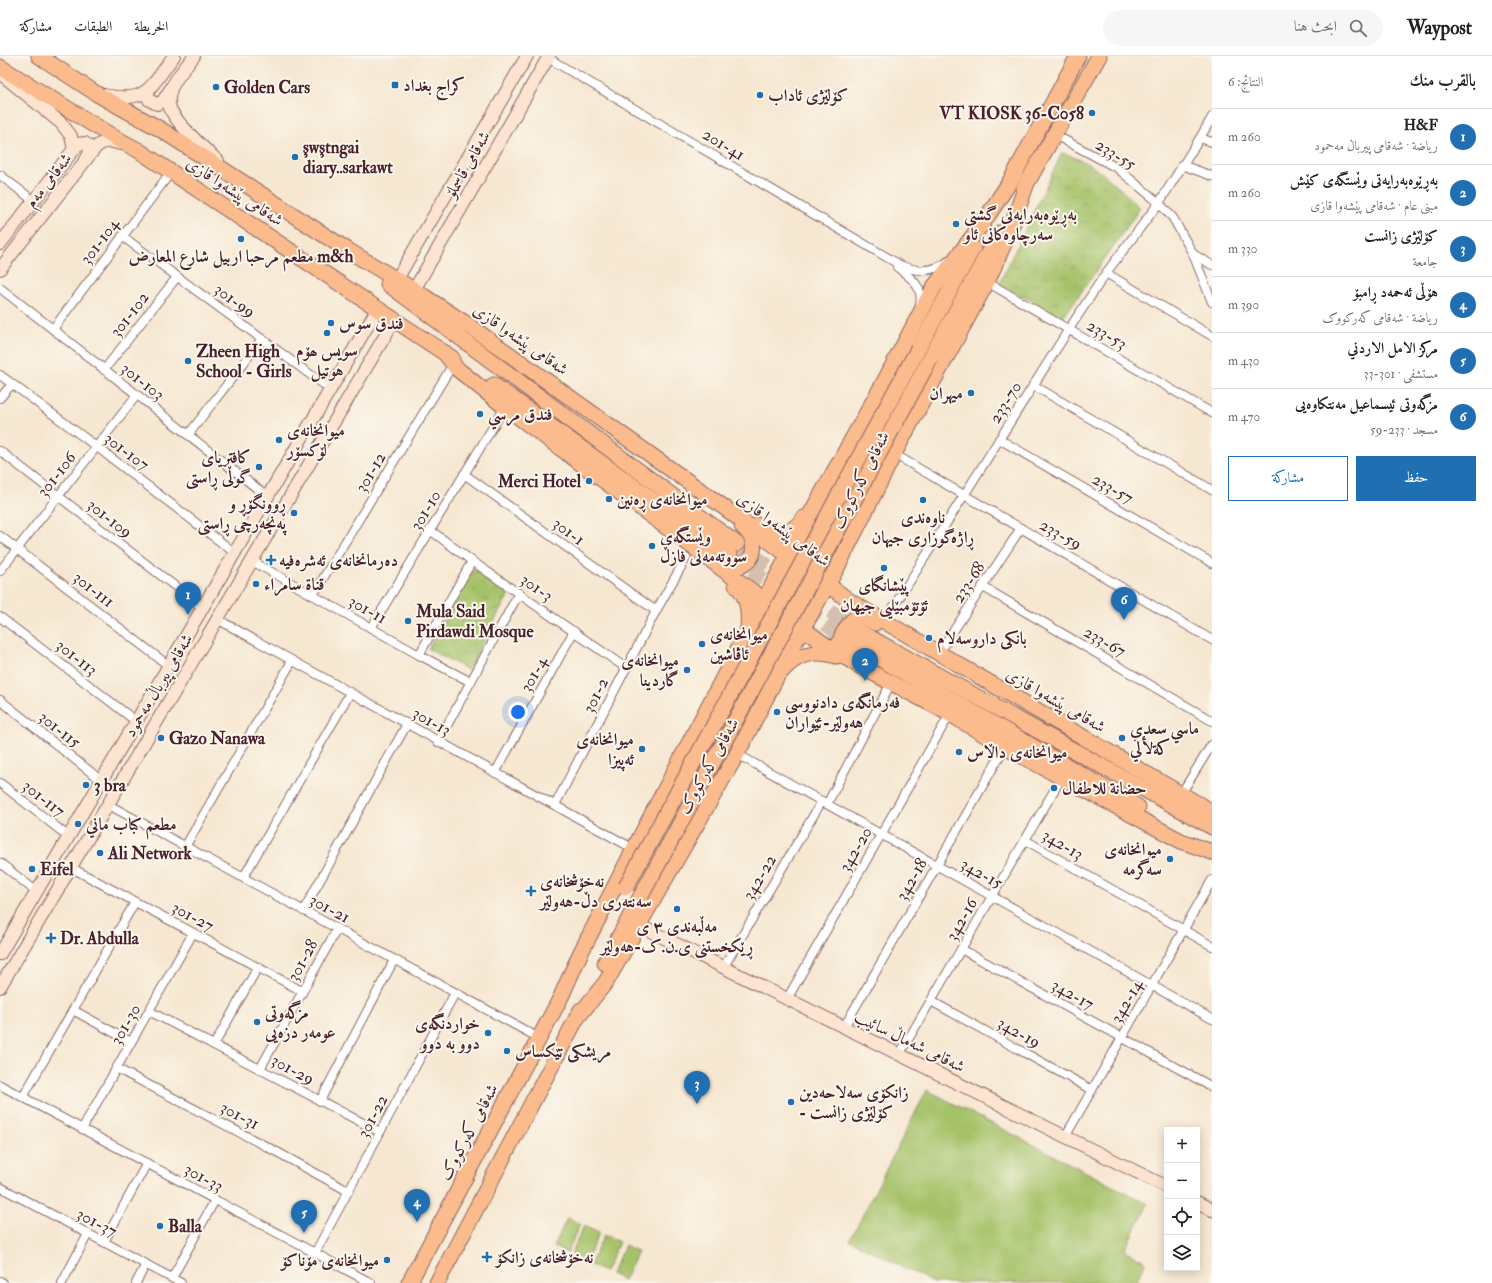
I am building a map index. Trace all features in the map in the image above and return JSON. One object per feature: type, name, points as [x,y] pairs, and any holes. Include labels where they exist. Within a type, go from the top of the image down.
[{"type":"highway","name":"شەقامی پێشەوا قازی","points":[[39,56],[97,94],[160,129],[350,252],[397,279],[471,327],[725,508],[770,542],[790,563],[823,586]]},
{"type":"highway","name":"شەقامی کەرکووک","points":[[412,1278],[560,999],[626,887],[1078,56]]},
{"type":"highway","name":"شەقامی کەرکووک","points":[[437,1283],[458,1246],[641,896],[931,357],[1028,180],[1099,56]]},
{"type":"highway","name":"شەقامی پێشەوا قازی","points":[[0,66],[115,138],[138,150],[395,319],[449,359],[506,407],[689,552],[716,565],[742,584],[768,599],[801,623],[829,648],[870,672],[950,714],[1005,747],[1181,841],[1212,851]]},
{"type":"highway","name":"شەقامی کەرکووک","points":[[790,563],[816,504],[934,288],[983,223],[1015,174]]},
{"type":"highway","name":"شەقامی کەرکووک","points":[[838,566],[894,454],[987,282],[1011,228],[1028,180]]},
{"type":"highway","name":"شەقامی پێشەوا قازی","points":[[350,252],[389,284],[733,550],[479,374],[449,359]]},
{"type":"highway","points":[[831,479],[820,505],[820,514],[823,521],[833,529],[841,531],[853,528],[861,519]]},
{"type":"highway","points":[[725,508],[772,532],[780,534],[789,532],[796,528],[816,504]]},
{"type":"highway","points":[[689,552],[728,568],[740,567],[750,559],[753,551],[753,542],[751,537],[725,508]]},
{"type":"highway","points":[[790,563],[801,623]]},
{"type":"highway","points":[[768,599],[790,563]]},
{"type":"highway","points":[[716,565],[740,588],[745,597],[748,604],[747,632]]},
{"type":"highway","points":[[801,623],[823,586],[838,566]]},
{"type":"highway","points":[[838,566],[836,581],[840,590],[851,602]]},
{"type":"highway","points":[[768,599],[784,597],[796,592],[823,586]]},
{"type":"highway","points":[[823,586],[836,596],[851,602]]},
{"type":"highway","name":"شەقامی کەرکووک","points":[[560,999],[580,954],[634,849],[747,632],[761,613],[768,599]]},
{"type":"highway","name":"شەقامی پێشەوا قازی","points":[[851,602],[1212,812]]},
{"type":"highway","points":[[870,672],[843,652],[840,646],[842,637],[850,623],[856,618],[864,618],[935,651]]},
{"type":"highway","name":"شەقامی کەرکووک","points":[[577,1018],[606,982],[737,754],[778,676],[792,647],[801,623]]},
{"type":"highway","name":"شەقامی پێشەوا قازی","points":[[1212,826],[855,636],[1212,851]]},
{"type":"highway","points":[[725,674],[731,664],[740,656],[753,653],[762,656],[769,662],[773,670],[772,685],[768,695]]},
{"type":"highway","points":[[778,676],[784,668],[797,659],[815,653],[825,653],[856,664]]},
{"type":"highway","points":[[435,1235],[434,1244],[437,1250],[441,1253],[448,1254],[458,1246]]},
{"type":"highway","points":[[412,1278],[420,1268],[428,1268],[435,1273],[437,1283]]},
{"type":"main road","points":[[97,94],[126,99],[142,95],[149,90],[174,56]]},
{"type":"main road","points":[[149,90],[147,95],[149,100],[157,104],[162,102],[194,56]]},
{"type":"main road","name":"شەقامی قاسملۆ","points":[[397,279],[527,56]]},
{"type":"main road","name":"شەقامی قاسملۆ","points":[[414,290],[549,57]]},
{"type":"main road","name":"شەقامی مەم","points":[[0,73],[61,123],[71,136],[74,150],[0,244]]},
{"type":"main road","points":[[171,88],[169,107],[173,115],[195,140],[243,182]]},
{"type":"main road","name":"شەقامی مەم","points":[[0,269],[98,145],[105,142],[114,142],[138,150]]},
{"type":"main road","points":[[74,150],[80,143],[87,144],[90,151],[86,159]]},
{"type":"main road","points":[[440,205],[447,213],[457,215]]},
{"type":"main road","name":"شەقامی پیرباڵ مەحمود","points":[[1,949],[37,892],[137,722],[378,308]]},
{"type":"main road","name":"شەقامی پیرباڵ مەحمود","points":[[2,980],[395,319]]},
{"type":"main road","points":[[355,347],[372,358]]},
{"type":"main road","name":"شەقامی شەماڵ سائیب","points":[[638,925],[1164,1186]]},
{"type":"main road","points":[[1200,1204],[1212,1210]]},
{"type":"street","name":"201-41","points":[[549,57],[900,265],[912,270],[929,270],[936,268],[947,262],[967,245]]},
{"type":"street","name":"233-70","points":[[884,622],[1068,329],[1106,273],[1159,203],[1212,117]]},
{"type":"street","name":"233-55","points":[[1055,135],[1117,168],[1159,203],[1173,218],[1193,254],[1212,302]]},
{"type":"street","points":[[1200,138],[1212,142]]},
{"type":"street","points":[[1182,165],[1212,176]]},
{"type":"street","name":"301-104","points":[[53,329],[171,172]]},
{"type":"street","points":[[0,175],[34,201]]},
{"type":"street","name":"301-99","points":[[122,236],[330,389]]},
{"type":"street","points":[[1193,254],[1212,265]]},
{"type":"street","name":"201-41","points":[[884,256],[912,279],[919,288],[921,301],[916,321]]},
{"type":"street","points":[[1106,273],[1212,336]]},
{"type":"street","name":"301-102","points":[[104,370],[177,277]]},
{"type":"street","name":"233-53","points":[[987,282],[1212,413]]},
{"type":"street","name":"301-103","points":[[0,288],[136,396],[268,497]]},
{"type":"street","points":[[188,435],[262,339]]},
{"type":"street","name":"301-12","points":[[313,596],[449,359]]},
{"type":"street","name":"301-107","points":[[0,375],[235,553]]},
{"type":"street","points":[[0,398],[12,384]]},
{"type":"street","points":[[1033,385],[1212,490]]},
{"type":"street","name":"301-106","points":[[0,571],[136,396]]},
{"type":"street","name":"301-10","points":[[371,628],[506,407]]},
{"type":"street","name":"233-57","points":[[999,440],[1212,563]]},
{"type":"street","name":"301-109","points":[[0,451],[203,608]]},
{"type":"street","name":"233-59","points":[[894,454],[1212,640]]},
{"type":"street","name":"301-1","points":[[464,474],[656,611]]},
{"type":"street","name":"233-68","points":[[935,651],[983,587],[1022,528]]},
{"type":"street","name":"301-3","points":[[430,530],[626,668]]},
{"type":"street","name":"301-111","points":[[0,536],[169,666]]},
{"type":"street","name":"301-2","points":[[555,805],[656,611],[689,552]]},
{"type":"street","name":"301-11","points":[[252,561],[419,655],[471,682]]},
{"type":"street","points":[[419,655],[472,561]]},
{"type":"street","name":"233-67","points":[[983,587],[1212,721]]},
{"type":"street","points":[[438,742],[519,593]]},
{"type":"street","name":"301-113","points":[[0,617],[137,722]]},
{"type":"street","name":"301-13","points":[[217,619],[634,849]]},
{"type":"street","name":"301-4","points":[[495,773],[574,631]]},
{"type":"street","points":[[185,847],[292,661]]},
{"type":"street","name":"342-22","points":[[723,968],[824,803],[891,683]]},
{"type":"street","points":[[243,878],[350,693]]},
{"type":"street","name":"301-115","points":[[0,700],[102,781]]},
{"type":"street","name":"342-20","points":[[787,999],[950,714]]},
{"type":"street","points":[[303,911],[407,724]]},
{"type":"street","points":[[1181,794],[1212,744]]},
{"type":"street","name":"342-18","points":[[844,1027],[1005,747]]},
{"type":"street","name":"342-15","points":[[737,754],[1212,1019]]},
{"type":"street","name":"342-16","points":[[899,1055],[1062,777]]},
{"type":"street","name":"301-117","points":[[0,783],[69,837]]},
{"type":"street","name":"301-21","points":[[107,804],[539,1038]]},
{"type":"street","name":"342-13","points":[[1025,840],[1212,946]]},
{"type":"street","points":[[0,863],[37,892]]},
{"type":"street","name":"301-27","points":[[70,867],[302,991]]},
{"type":"street","name":"342-14","points":[[1065,1137],[1212,880]]},
{"type":"street","points":[[23,1097],[135,902]]},
{"type":"street","name":"301-28","points":[[260,1069],[337,929]]},
{"type":"street","name":"301-30","points":[[82,1129],[193,933]]},
{"type":"street","name":"342-17","points":[[961,948],[1212,1087]]},
{"type":"street","points":[[320,1101],[394,960]]},
{"type":"street","points":[[214,1045],[258,968]]},
{"type":"street","name":"301-22","points":[[315,1253],[455,993]]},
{"type":"street","name":"342-19","points":[[931,1001],[1092,1090]]},
{"type":"street","points":[[73,1010],[132,1042]]},
{"type":"street","name":"301-29","points":[[149,1011],[380,1132]]},
{"type":"street","name":"301-31","points":[[116,1068],[348,1191]]},
{"type":"street","name":"301-33","points":[[0,1085],[371,1283]]},
{"type":"street","points":[[104,1242],[147,1163]]},
{"type":"street","name":"301-37","points":[[0,1187],[181,1283]]},
{"type":"street","points":[[172,1278],[215,1200]]},
{"type":"street","points":[[62,1283],[88,1234]]},
{"type":"street","points":[[136,1283],[146,1264]]},
{"type":"green space","points":[[1062,153],[1085,162],[1095,168],[1140,208],[1063,318],[999,284]]},
{"type":"green space","points":[[474,568],[509,594],[468,670],[428,649]]},
{"type":"green space","points":[[927,1090],[1148,1204],[1124,1250],[1146,1262],[1135,1283],[934,1283],[850,1240]]},
{"type":"green space","points":[[567,1218],[580,1224],[567,1253],[554,1247]]},
{"type":"green space","points":[[584,1226],[599,1233],[586,1261],[571,1254]]},
{"type":"green space","points":[[604,1235],[619,1242],[605,1272],[590,1265]]},
{"type":"green space","points":[[625,1245],[638,1252],[624,1280],[611,1274]]},
{"type":"tunnel","points":[[737,544],[858,631]]},
{"type":"tunnel","points":[[732,557],[851,642]]},
{"type":"place","name":"كراج بغداد","points":[[395,85]]},
{"type":"place","name":"Golden Cars","points":[[216,87]]},
{"type":"place","name":"کۆلێژی ئاداب","points":[[760,95]]},
{"type":"place","name":"VT KIOSK 36-C058","points":[[1092,113]]},
{"type":"place","name":"şwştngai diary..sarkawt","points":[[295,157]]},
{"type":"place","name":"بەڕێوەبەرایەتی گشتی سەرچاوەکانی ئاو","points":[[956,224]]},
{"type":"place","name":"مطعم مرحبا اربيل شارع المعارض m&h","points":[[241,239]]},
{"type":"place","name":"فندق سوس","points":[[331,323]]},
{"type":"place","name":"سویس ھۆم هوتيل","points":[[327,333]]},
{"type":"place","name":"Zheen High School - Girls","points":[[188,361]]},
{"type":"place","name":"میهران","points":[[971,393]]},
{"type":"place","name":"فندق مرسي","points":[[480,414]]},
{"type":"place","name":"میوانخانەی لۆکسۆر","points":[[279,440]]},
{"type":"place","name":"کافتریای گوڵی ڕاستی","points":[[259,467]]},
{"type":"place","name":"Merci Hotel","points":[[589,481]]},
{"type":"place","name":"میوانخانەی ڕەنین","points":[[609,499]]},
{"type":"place","name":"ناوەندی ڕاژەگوزاری جیهان","points":[[923,500]]},
{"type":"place","name":"ڕوونگۆڕ و پەنچەرچی ڕاستی","points":[[294,513]]},
{"type":"place","name":"وێستگەی سووتەمەنی فازڵ","points":[[652,546]]},
{"type":"place","name":"دەرمانخانەی ئەشرەفیە","points":[[271,560]]},
{"type":"place","name":"پێشانگای ئۆتۆمبێلیی جیھان","points":[[884,568]]},
{"type":"place","name":"قناة سامراء","points":[[256,584]]},
{"type":"place","name":"H&F","points":[[188,615]]},
{"type":"place","name":"مزگەوتی ئیسماعیل مەنتکاوەیی","points":[[1124,620]]},
{"type":"place","name":"Mula Said Pirdawdi Mosque","points":[[408,621]]},
{"type":"place","name":"بانکی داروسەلام","points":[[929,638]]},
{"type":"place","name":"میوانخانەی ئاڤاشین","points":[[702,644]]},
{"type":"place","name":"میوانخانەی گاردینا","points":[[687,670]]},
{"type":"place","name":"بەڕێوەبەرایەتی وێستگەی کێش","points":[[865,681]]},
{"type":"place","name":"فه‌رمانگه‌ی دادنووسی هه‌ولێر-ئێواران","points":[[777,712]]},
{"type":"place","name":"Gazo Nanawa","points":[[161,738]]},
{"type":"place","name":"ماسي سعدي كةلألي","points":[[1122,738]]},
{"type":"place","name":"میوانخانەی ئەپیزا","points":[[642,749]]},
{"type":"place","name":"میوانخانەی داڵاس","points":[[959,752]]},
{"type":"place","name":"3 bra","points":[[86,785]]},
{"type":"place","name":"حضانة للاطفال","points":[[1054,788]]},
{"type":"place","name":"مطعم كباب ماني","points":[[78,824]]},
{"type":"place","name":"Ali Network","points":[[100,853]]},
{"type":"place","name":"میوانخانەی سەگرمە","points":[[1170,859]]},
{"type":"place","name":"Eifel","points":[[32,869]]},
{"type":"place","name":"نەخۆشخانەی سەنتەری دڵ-هەولێر","points":[[531,891]]},
{"type":"place","name":"مەڵبەندی ٣ ی ڕێکخستنی ی.ن.ک-هەولێر","points":[[677,909]]},
{"type":"place","name":"Dr. Abdulla","points":[[51,938]]},
{"type":"place","name":"مزگەوتی عومەر دزەیی","points":[[257,1022]]},
{"type":"place","name":"خواردنگەی دوو بە دوو","points":[[488,1033]]},
{"type":"place","name":"مریشکی تێکساس","points":[[507,1051]]},
{"type":"place","name":"زانکۆی سەلاحەدین - کۆلێژی زانست","points":[[791,1102]]},
{"type":"place","name":"کۆلێژی زانست","points":[[697,1104]]},
{"type":"place","name":"هۆڵی ئەحمەد ڕامبۆ","points":[[417,1222]]},
{"type":"place","name":"Balla","points":[[160,1226]]},
{"type":"place","name":"مركز الامل الاردني","points":[[304,1233]]},
{"type":"place","name":"نەخۆشخانەی زانکۆ","points":[[487,1257]]},
{"type":"place","name":"میوانخانەی مۆناکۆ","points":[[387,1260]]}]
